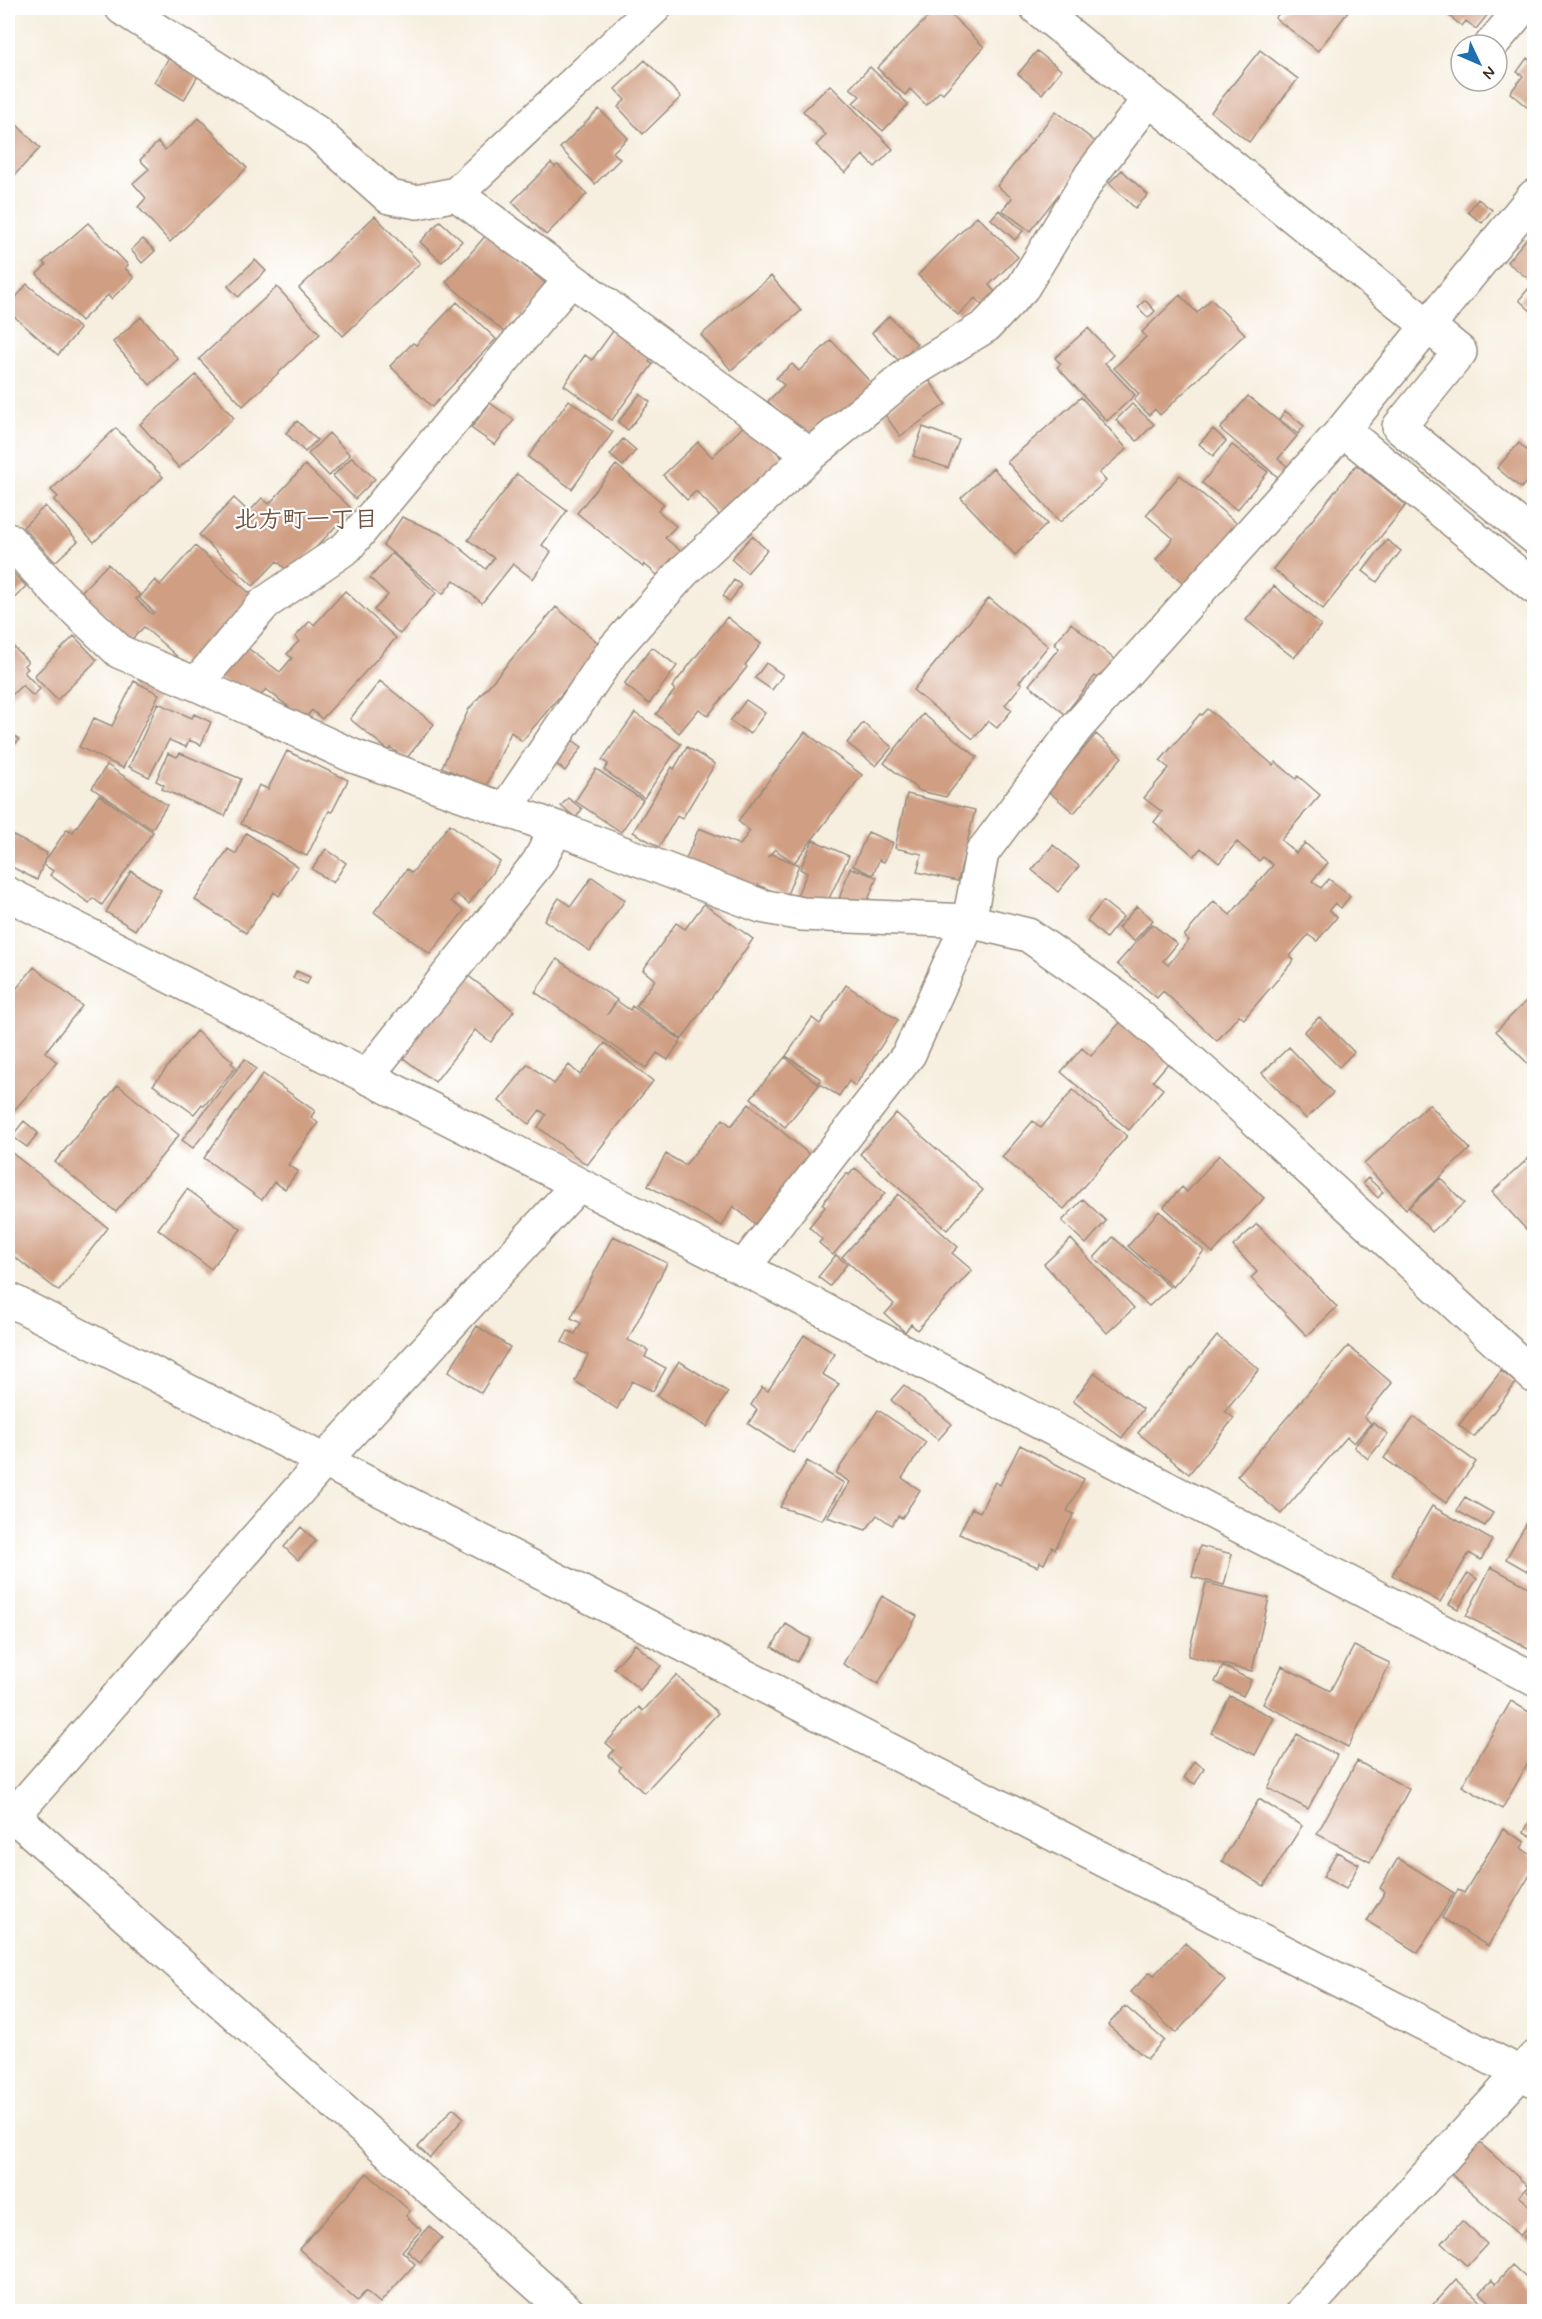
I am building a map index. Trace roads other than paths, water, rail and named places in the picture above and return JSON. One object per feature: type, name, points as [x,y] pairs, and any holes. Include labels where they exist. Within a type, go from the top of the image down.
[{"type":"street","points":[[122,8],[316,132],[389,197],[417,202],[456,194],[654,8]]},
{"type":"street","points":[[1037,8],[1460,352],[1399,427],[1534,537]]},
{"type":"street","points":[[1501,33],[1522,8]]},
{"type":"street","points":[[505,810],[614,649],[684,572],[810,455],[911,372],[986,326],[1023,287],[1091,175],[1149,99]]},
{"type":"street","points":[[456,194],[810,455]]},
{"type":"street","points":[[743,1268],[909,1054],[969,921],[982,853],[1076,728],[1343,430],[1430,327],[1534,196]]},
{"type":"street","points":[[196,684],[265,603],[346,547],[571,279]]},
{"type":"street","points":[[1343,430],[1534,587]]},
{"type":"street","points":[[8,539],[59,594],[120,652],[196,684],[352,756],[557,828],[761,906],[802,914],[969,921],[1028,935],[1117,997],[1218,1085],[1534,1376]]},
{"type":"street","points":[[369,1078],[378,1062],[538,863],[557,828]]},
{"type":"street","points":[[8,894],[743,1268],[1534,1680]]},
{"type":"street","points":[[568,2312],[10,1819],[325,1460],[578,1185]]},
{"type":"street","points":[[8,1299],[940,1778],[1530,2070],[1303,2312]]},
{"type":"district","name":"北方町一丁目","points":[[306,519]]}]
